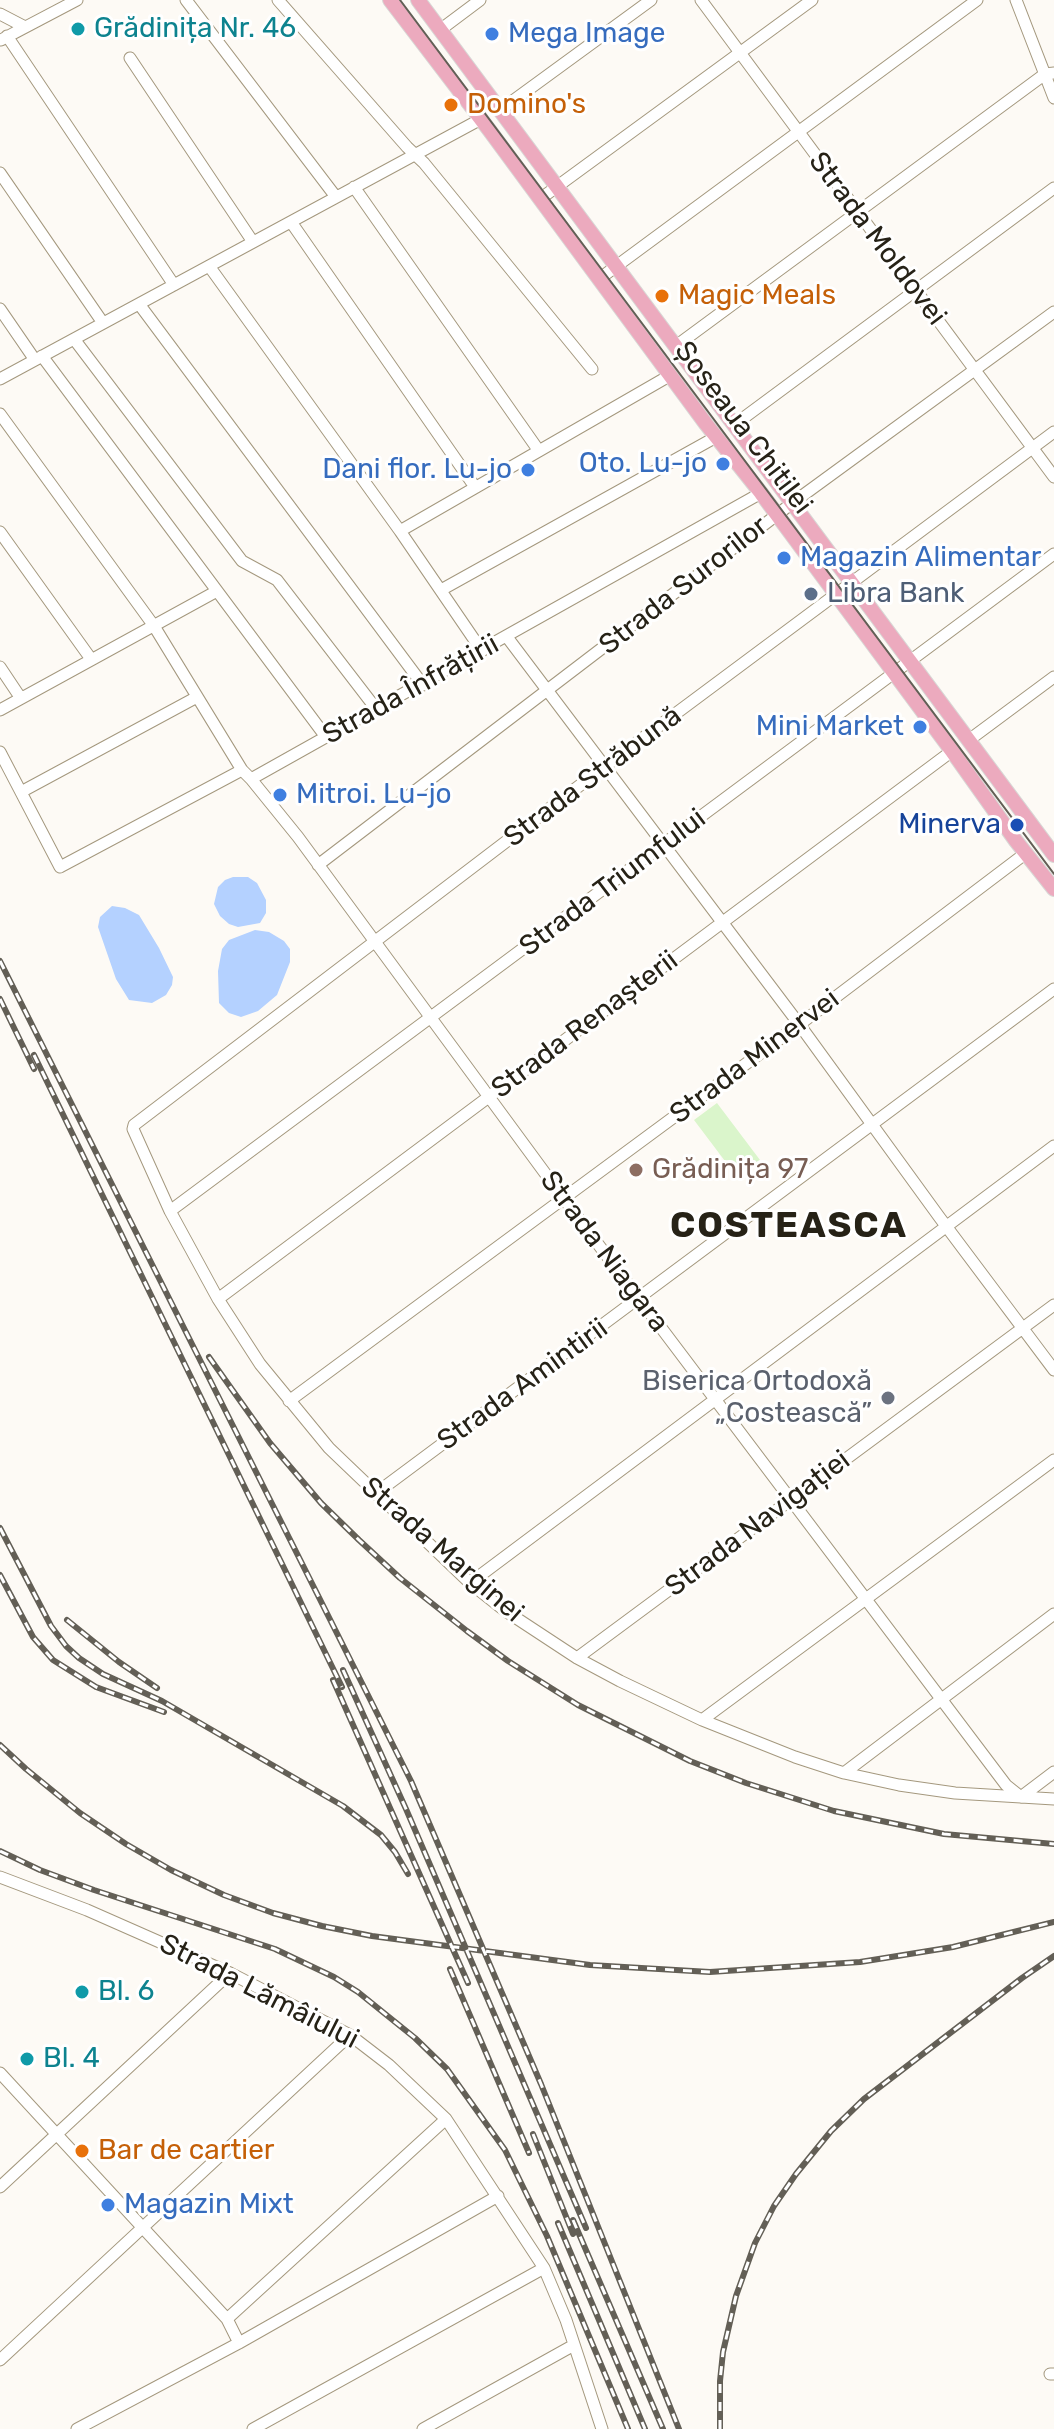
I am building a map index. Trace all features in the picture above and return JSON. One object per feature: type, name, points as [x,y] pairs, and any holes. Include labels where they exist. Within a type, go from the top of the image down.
[{"type":"main road","name":"Șoseaua Chitilei","points":[[390,0],[716,437],[777,515],[909,661],[1054,855]]},
{"type":"main road","name":"Șoseaua Chitilei","points":[[418,0],[791,504],[894,673],[1054,889]]},
{"type":"street","points":[[77,0],[3,38],[174,285]]},
{"type":"street","points":[[186,0],[336,197]]},
{"type":"street","points":[[278,0],[424,163],[592,369]]},
{"type":"street","points":[[440,30],[480,0]]},
{"type":"street","points":[[499,111],[651,0]]},
{"type":"street","name":"Strada Moldovei","points":[[701,0],[1054,477]]},
{"type":"street","points":[[540,199],[812,0]]},
{"type":"street","points":[[599,279],[977,0]]},
{"type":"street","points":[[1016,0],[1049,73],[1054,98]]},
{"type":"street","points":[[0,14],[25,27]]},
{"type":"street","points":[[130,58],[253,242]]},
{"type":"street","points":[[676,346],[1049,73]]},
{"type":"street","points":[[0,379],[481,119]]},
{"type":"street","points":[[0,173],[103,323]]},
{"type":"street","points":[[354,187],[539,451]]},
{"type":"street","points":[[734,425],[1054,188]]},
{"type":"street","points":[[291,222],[475,487]]},
{"type":"street","points":[[209,266],[400,531],[482,651]]},
{"type":"street","points":[[139,304],[423,685]]},
{"type":"street","points":[[0,309],[326,737]]},
{"type":"street","name":"Strada Surorilor","points":[[318,865],[791,504],[1054,312]]},
{"type":"street","points":[[74,339],[242,561],[277,580],[377,710]]},
{"type":"street","points":[[400,531],[669,376]]},
{"type":"street","name":"Strada Niagara","points":[[0,414],[154,626],[247,774],[940,1699],[1006,1785],[1021,1797]]},
{"type":"street","name":"Strada Străbună","points":[[134,1125],[604,767],[1054,432]]},
{"type":"street","points":[[441,590],[716,437]]},
{"type":"street","name":"Strada Înfrățirii","points":[[21,792],[60,867],[377,710],[761,493]]},
{"type":"street","points":[[0,532],[91,659]]},
{"type":"street","name":"Strada Triumfului","points":[[170,1211],[1054,554]]},
{"type":"street","points":[[0,710],[217,591]]},
{"type":"street","points":[[507,637],[799,1024],[1054,1370]]},
{"type":"street","points":[[0,667],[20,697]]},
{"type":"street","points":[[969,740],[1054,677]]},
{"type":"street","points":[[0,752],[21,792],[197,697]]},
{"type":"street","name":"Strada Renașterii","points":[[218,1299],[952,751]]},
{"type":"street","name":"Strada Minervei","points":[[289,1401],[1026,853]]},
{"type":"street","name":"Strada Amintirii","points":[[375,1494],[1054,989]]},
{"type":"street","name":"Strada Marginei","points":[[134,1125],[133,1129],[170,1211],[248,1348],[329,1448],[470,1583],[504,1610],[577,1658],[646,1695],[795,1757],[844,1773],[899,1785],[955,1793],[1054,1799]]},
{"type":"street","points":[[470,1583],[1054,1146]]},
{"type":"street","name":"Strada Navigației","points":[[577,1658],[1054,1305]]},
{"type":"street","points":[[702,1720],[1054,1460]]},
{"type":"street","points":[[844,1773],[1054,1614]]},
{"type":"street","points":[[1021,1797],[1054,1772]]},
{"type":"street","name":"Strada Lămâiului","points":[[0,1877],[87,1910],[230,1973],[350,2035],[389,2065],[446,2119],[544,2268],[574,2345],[597,2427]]},
{"type":"street","points":[[0,2187],[230,1973]]},
{"type":"street","points":[[0,2360],[350,2035]]},
{"type":"street","points":[[0,2073],[227,2319],[239,2343]]},
{"type":"street","points":[[227,2319],[446,2119]]},
{"type":"street","points":[[77,2429],[239,2343],[498,2196]]},
{"type":"street","points":[[253,2429],[544,2268]]},
{"type":"street","points":[[423,2429],[574,2345]]},
{"type":"green space","points":[[717,1103],[760,1160],[737,1177],[694,1120]]},
{"type":"water","points":[[233,877],[248,877],[257,883],[266,900],[266,913],[260,923],[238,927],[220,916],[214,904],[218,887]]},
{"type":"water","points":[[112,906],[139,915],[173,977],[166,995],[152,1003],[129,1000],[116,979],[98,927],[100,917]]},
{"type":"water","points":[[255,930],[269,932],[284,941],[290,949],[290,962],[277,995],[258,1011],[241,1017],[229,1013],[219,1003],[218,971],[222,949],[229,940]]},
{"type":"tram line","points":[[400,0],[1054,874]]},
{"type":"railway","points":[[0,961],[411,1781],[541,2084],[679,2429]]},
{"type":"railway","points":[[0,999],[34,1069]]},
{"type":"railway","points":[[34,1055],[342,1687]]},
{"type":"railway","points":[[209,1357],[270,1443],[321,1503],[359,1540],[400,1578],[467,1631],[578,1705],[690,1761],[746,1783],[834,1811],[944,1834],[1054,1844]]},
{"type":"railway","points":[[0,1528],[51,1626],[79,1658],[103,1674],[162,1701],[343,1806],[381,1835],[408,1874]]},
{"type":"railway","points":[[0,1575],[33,1637],[53,1660],[96,1687],[164,1712]]},
{"type":"railway","points":[[67,1620],[157,1688]]},
{"type":"railway","points":[[343,1670],[586,2228]]},
{"type":"railway","points":[[333,1680],[468,1983]]},
{"type":"railway","points":[[0,1745],[80,1813],[171,1870],[224,1895],[273,1913],[372,1936],[590,1965],[710,1972],[860,1962],[953,1947],[1054,1922]]},
{"type":"railway","points":[[0,1851],[94,1890],[275,1949],[358,1992],[415,2038],[447,2069],[505,2150],[547,2236],[628,2429]]},
{"type":"railway","points":[[720,2429],[723,2352],[736,2296],[755,2243],[774,2206],[796,2174],[831,2131],[864,2099],[1054,1956]]},
{"type":"railway","points":[[450,1969],[529,2153]]},
{"type":"railway","points":[[533,2134],[573,2234]]},
{"type":"railway","points":[[573,2220],[663,2429]]},
{"type":"railway","points":[[558,2223],[645,2429]]},
{"type":"place","name":"Grădinița Nr. 46","points":[[78,29]]},
{"type":"place","name":"Mega Image","points":[[492,34]]},
{"type":"place","name":"Domino's","points":[[451,105]]},
{"type":"place","name":"Magic Meals","points":[[662,296]]},
{"type":"place","name":"Oto. Lu-jo","points":[[723,464]]},
{"type":"place","name":"Dani flor. Lu-jo","points":[[528,470]]},
{"type":"place","name":"Magazin Alimentar","points":[[784,558]]},
{"type":"place","name":"Libra Bank","points":[[811,594]]},
{"type":"place","name":"Mini Market","points":[[920,727]]},
{"type":"place","name":"Mitroi. Lu-jo","points":[[280,795]]},
{"type":"place","name":"Minerva","points":[[1017,825]]},
{"type":"place","name":"Grădinița 97","points":[[636,1170]]},
{"type":"place","name":"Biserica Ortodoxă „Costească”","points":[[888,1398]]},
{"type":"place","name":"Bl. 6","points":[[82,1992]]},
{"type":"place","name":"Bl. 4","points":[[27,2059]]},
{"type":"place","name":"Bar de cartier","points":[[82,2151]]},
{"type":"place","name":"Magazin Mixt","points":[[108,2205]]},
{"type":"district","name":"COSTEASCA","points":[[789,1227]]}]
